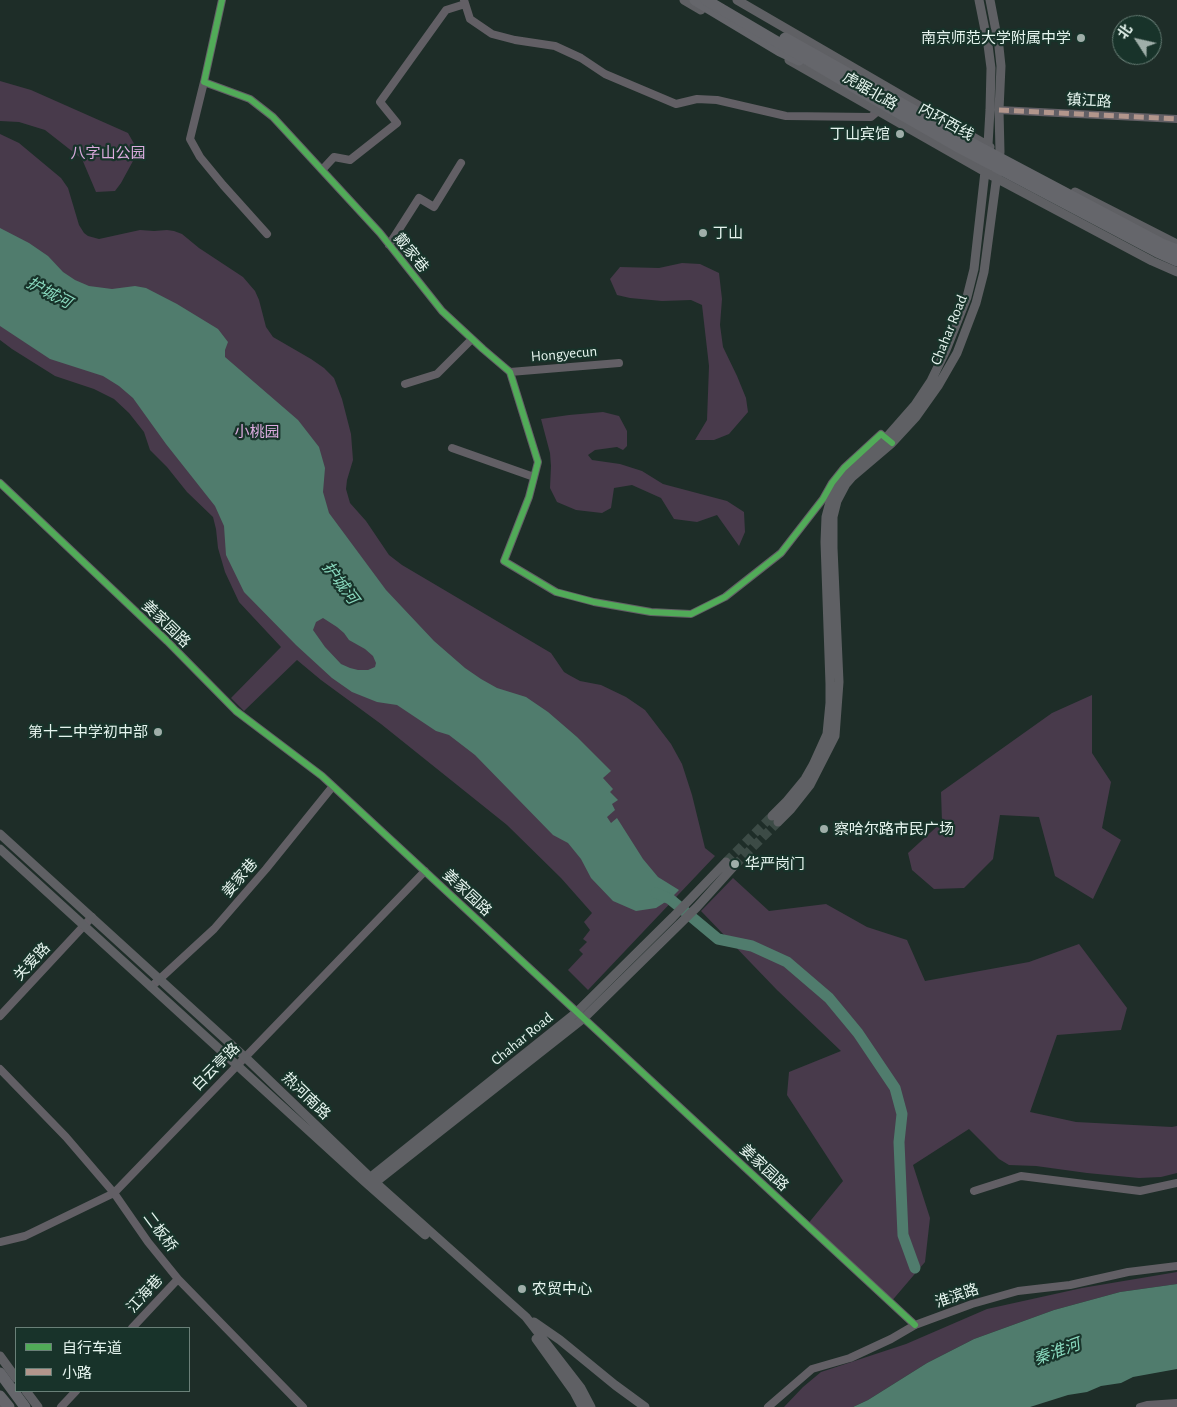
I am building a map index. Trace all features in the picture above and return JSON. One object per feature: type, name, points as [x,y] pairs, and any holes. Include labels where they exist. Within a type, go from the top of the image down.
[{"type":"highway","points":[[694,0],[780,51],[866,90]]},
{"type":"highway","name":"内环西线","points":[[706,0],[866,90],[1162,244],[1177,250]]},
{"type":"highway","name":"内环西线","points":[[719,0],[980,159],[1177,261]]},
{"type":"highway","points":[[0,1373],[25,1407]]},
{"type":"highway","points":[[0,1396],[9,1407]]},
{"type":"main road","name":"虎踞北路","points":[[684,0],[996,178],[1152,261],[1177,272]]},
{"type":"main road","points":[[728,0],[790,36],[866,90]]},
{"type":"main road","name":"虎踞北路","points":[[737,0],[1000,152],[1177,244]]},
{"type":"main road","name":"Chahar Road","points":[[889,440],[931,381],[954,332],[967,297],[974,269],[988,145],[991,68],[979,0]]},
{"type":"main road","name":"Chahar Road","points":[[775,819],[814,765],[826,734],[830,703],[825,542],[828,508],[835,491],[847,474],[916,417],[930,400],[960,345],[976,303],[984,272],[1000,152],[1001,66],[990,0]]},
{"type":"main road","name":"热河南路","points":[[0,834],[246,1058],[370,1182],[523,1320],[578,1390]]},
{"type":"main road","name":"热河南路","points":[[0,849],[237,1066],[526,1317],[578,1390]]},
{"type":"main road","name":"Chahar Road","points":[[370,1182],[581,1015],[730,864]]},
{"type":"main road","points":[[526,1317],[560,1340],[645,1407]]},
{"type":"main road","points":[[0,1356],[15,1377]]},
{"type":"main road","points":[[578,1390],[582,1407]]},
{"type":"main road","points":[[578,1390],[591,1407]]},
{"type":"main road","points":[[27,1392],[38,1407]]},
{"type":"street","points":[[222,0],[190,139],[200,157],[267,234]]},
{"type":"street","points":[[322,170],[334,157],[350,160],[397,123],[380,102],[446,10],[464,2],[470,19],[492,34],[514,40],[555,46],[581,58],[605,74],[676,104],[697,99],[717,100],[786,116],[871,117],[878,111]]},
{"type":"street","name":"戴家巷","points":[[204,82],[250,99],[273,117],[388,245],[442,311],[510,372]]},
{"type":"street","name":"镇江路","points":[[999,110],[1177,119]]},
{"type":"street","points":[[388,245],[419,198],[434,207],[461,163]]},
{"type":"street","points":[[405,384],[437,374],[472,339]]},
{"type":"street","name":"Hongyecun","points":[[510,372],[619,363]]},
{"type":"street","points":[[510,372],[538,462],[529,497],[504,561],[556,592],[594,602],[651,612],[691,614],[725,598],[781,553],[844,468],[881,434],[889,440]]},
{"type":"street","points":[[452,448],[534,478]]},
{"type":"street","name":"姜家园路","points":[[0,483],[167,641],[236,711],[322,776],[915,1325]]},
{"type":"street","name":"姜家巷","points":[[151,988],[214,929],[266,869],[333,786]]},
{"type":"street","name":"白云亭路","points":[[0,1242],[25,1236],[114,1193],[425,871]]},
{"type":"street","name":"关爱路","points":[[0,1016],[92,917]]},
{"type":"street","name":"二板桥","points":[[0,1069],[66,1137],[114,1193],[148,1242],[178,1279],[303,1407]]},
{"type":"street","points":[[974,1191],[1021,1176],[1140,1191],[1177,1183]]},
{"type":"street","name":"淮滨路","points":[[768,1407],[812,1369],[850,1358],[891,1339],[915,1325],[972,1304],[1018,1291],[1070,1285],[1128,1272],[1177,1266]]},
{"type":"street","name":"江海巷","points":[[133,1327],[178,1279]]},
{"type":"street","points":[[61,1407],[75,1392]]},
{"type":"street","points":[[1140,1407],[1177,1403]]},
{"type":"green space","name":"八字山公园","points":[[0,81],[31,90],[128,133],[137,149],[133,161],[115,191],[96,192],[82,159],[45,130],[19,122],[0,121]]},
{"type":"green space","name":"小桃园","points":[[0,134],[19,143],[61,178],[68,188],[79,225],[88,236],[99,239],[140,230],[174,231],[182,234],[199,248],[243,277],[255,291],[266,327],[273,337],[311,359],[334,378],[342,399],[351,434],[353,460],[346,489],[350,503],[366,521],[389,555],[402,565],[551,653],[564,672],[569,675],[580,681],[601,685],[626,697],[645,710],[671,744],[682,764],[705,848],[715,856],[588,990],[568,970],[583,954],[579,950],[587,942],[583,939],[590,930],[584,922],[592,913],[561,878],[507,825],[381,724],[297,660],[244,711],[231,698],[281,647],[239,602],[225,572],[218,548],[213,517],[187,492],[167,467],[150,450],[144,432],[129,413],[114,399],[94,389],[55,376],[0,340]]},
{"type":"green space","points":[[682,263],[700,264],[719,273],[722,299],[720,325],[723,347],[746,398],[748,412],[729,434],[714,440],[695,440],[707,420],[709,366],[702,305],[691,300],[662,301],[617,295],[610,279],[620,267],[659,268]]},
{"type":"green space","points":[[603,412],[619,416],[627,431],[627,446],[623,450],[617,447],[595,450],[588,455],[592,460],[620,464],[642,471],[663,484],[727,501],[744,512],[745,532],[739,546],[717,515],[697,522],[674,519],[661,498],[632,485],[614,488],[611,508],[602,513],[576,510],[557,502],[550,488],[550,453],[541,419]]},
{"type":"green space","points":[[1092,695],[1092,753],[1111,782],[1102,828],[1121,840],[1093,899],[1055,876],[1039,817],[1000,815],[993,859],[964,888],[934,889],[912,870],[908,853],[942,822],[941,792],[1052,713]]},
{"type":"green space","points":[[733,878],[769,911],[826,904],[867,927],[907,940],[925,981],[1029,962],[1079,944],[1127,1008],[1121,1030],[1057,1035],[1030,1112],[1076,1122],[1177,1126],[1177,1173],[1161,1177],[1139,1178],[1036,1166],[1009,1165],[999,1159],[969,1129],[913,1165],[930,1218],[925,1262],[890,1303],[807,1225],[843,1181],[787,1095],[789,1072],[841,1051],[777,990],[701,911]]},
{"type":"green space","points":[[1177,1272],[1177,1284],[1120,1292],[1054,1310],[974,1339],[927,1363],[868,1400],[853,1407],[784,1407],[821,1372],[906,1344],[987,1309],[1082,1288]]},
{"type":"water","name":"护城河","points":[[0,228],[29,243],[48,256],[63,272],[75,280],[89,286],[112,289],[135,286],[146,288],[218,329],[228,342],[225,357],[298,420],[319,447],[325,468],[323,492],[329,513],[386,590],[434,641],[465,668],[497,688],[526,697],[548,712],[577,737],[611,771],[603,778],[613,789],[610,792],[618,800],[612,804],[615,810],[607,817],[611,823],[617,818],[643,859],[658,877],[679,890],[670,899],[656,908],[636,911],[613,901],[591,878],[581,859],[568,843],[553,835],[475,755],[449,735],[436,731],[397,705],[377,702],[352,692],[332,678],[296,645],[244,592],[226,555],[224,526],[215,506],[166,444],[133,398],[103,376],[50,359],[0,326]],"holes":[[[323,618],[337,627],[349,640],[373,656],[376,663],[375,667],[368,670],[358,670],[341,664],[325,647],[313,630],[316,622]]]},
{"type":"water","name":"秦淮河","points":[[1177,1284],[1177,1369],[1133,1377],[1121,1383],[1101,1386],[1087,1392],[1068,1395],[1030,1407],[853,1407],[868,1400],[927,1363],[974,1339],[1054,1310],[1120,1292]]},
{"type":"waterway","points":[[656,893],[670,899],[718,939],[752,946],[787,962],[829,998],[858,1033],[895,1088],[902,1114],[899,1142],[903,1235],[915,1268]]},
{"type":"tunnel","points":[[726,862],[772,816]]},
{"type":"tunnel","points":[[734,866],[778,822]]},
{"type":"marked path","points":[[999,110],[1177,119]]},
{"type":"cycle path","points":[[222,0],[204,82],[250,99],[273,117],[380,233],[442,311],[510,372],[538,462],[529,497],[504,561],[556,592],[594,602],[651,612],[691,614],[725,597],[781,553],[823,499],[832,483],[844,468],[881,434],[892,443]]},
{"type":"cycle path","points":[[0,483],[167,641],[236,711],[322,776],[915,1325]]},
{"type":"place","name":"南京师范大学附属中学","points":[[1081,38]]},
{"type":"place","name":"丁山宾馆","points":[[900,134]]},
{"type":"place","name":"丁山","points":[[703,233]]},
{"type":"place","name":"第十二中学初中部","points":[[158,732]]},
{"type":"place","name":"察哈尔路市民广场","points":[[824,829]]},
{"type":"place","name":"华严岗门","points":[[735,864]]},
{"type":"place","name":"农贸中心","points":[[522,1289]]}]
